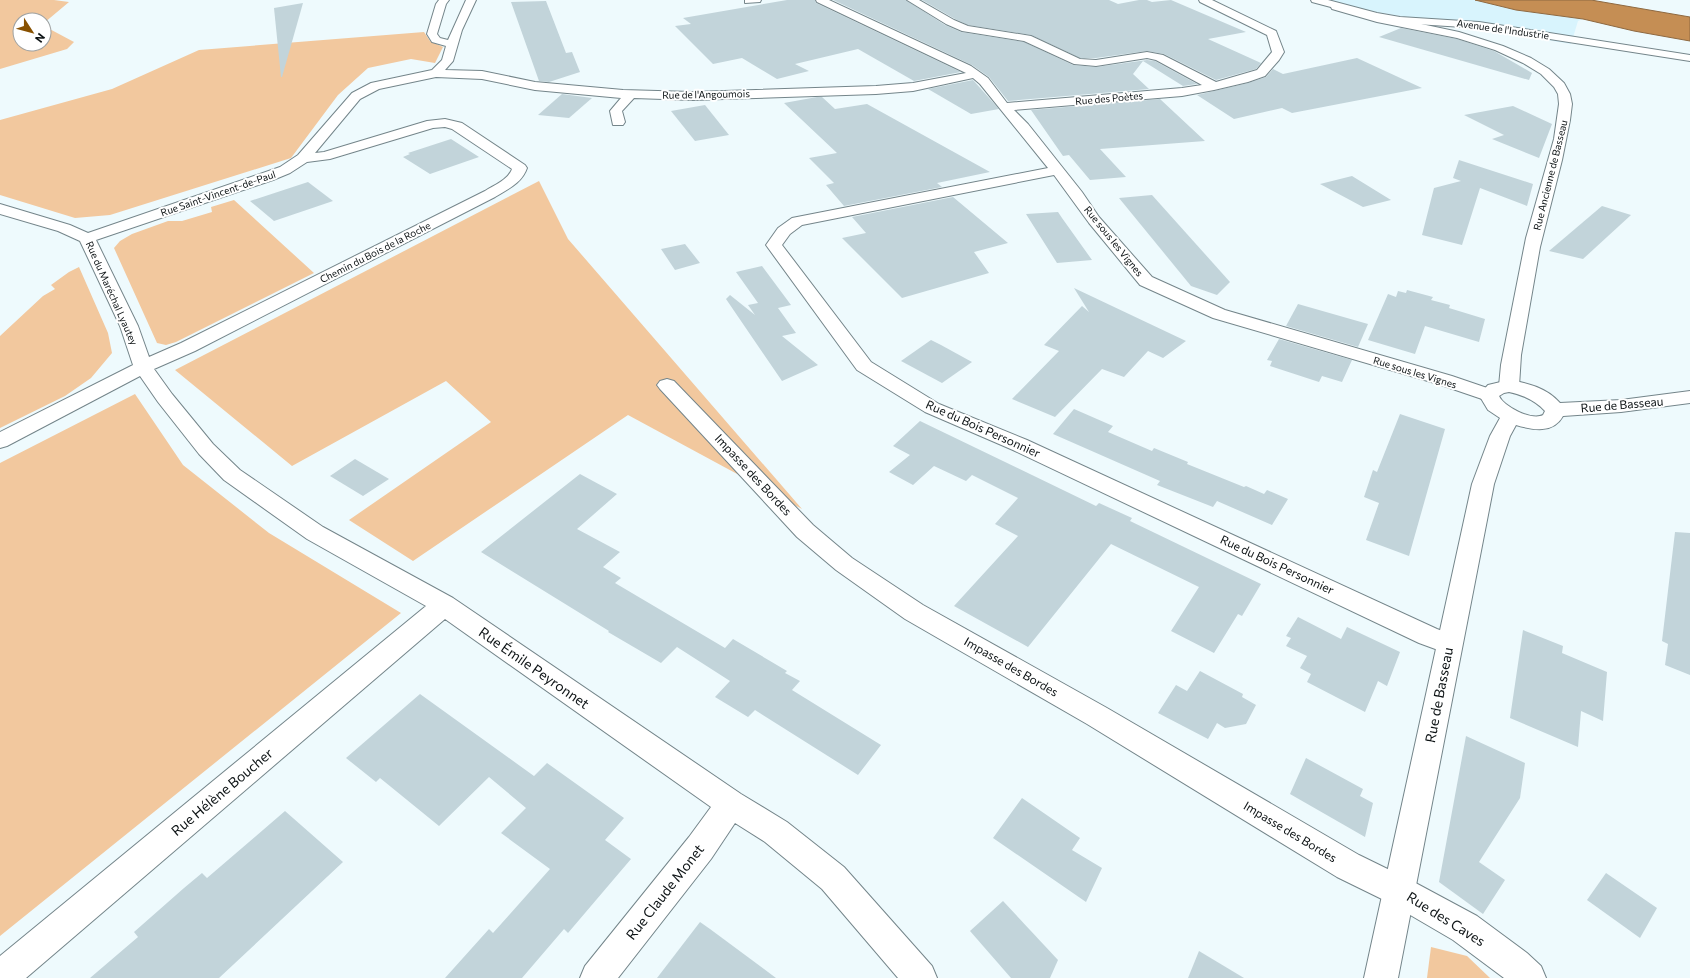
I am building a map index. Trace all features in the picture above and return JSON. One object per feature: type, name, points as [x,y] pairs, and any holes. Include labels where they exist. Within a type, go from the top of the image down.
[{"type":"street","points":[[444,0],[441,4],[432,34],[436,40],[453,44]]},
{"type":"street","points":[[436,73],[447,61],[457,30],[471,0]]},
{"type":"street","points":[[824,1],[846,0]]},
{"type":"street","points":[[912,0],[950,22],[966,29],[1027,38],[1078,62],[1096,63],[1126,57],[1147,55],[1159,57],[1214,86]]},
{"type":"street","name":"Rue des Poètes","points":[[1004,107],[1182,92],[1244,79],[1261,73],[1275,58],[1278,52],[1272,33],[1204,0]]},
{"type":"street","name":"Avenue de l'Industrie","points":[[1316,0],[1400,20],[1479,25],[1690,58]]},
{"type":"street","name":"Rue sous les Vignes","points":[[824,1],[968,68],[984,80],[1004,107],[1023,126],[1077,195],[1094,220],[1146,281],[1219,314],[1445,380],[1489,395]]},
{"type":"street","name":"Rue Ancienne de Basseau","points":[[1337,6],[1336,7],[1376,20],[1444,32],[1472,39],[1498,48],[1539,68],[1555,80],[1565,95],[1565,114],[1550,183],[1536,229],[1512,355],[1509,386]]},
{"type":"street","name":"Rue de l'Angoumois","points":[[436,73],[482,75],[535,86],[631,94],[692,96],[876,90],[913,87],[976,74]]},
{"type":"street","name":"Rue Saint-Vincent-de-Paul","points":[[87,238],[285,170],[303,158],[356,96],[375,86],[436,73]]},
{"type":"street","points":[[618,122],[616,111],[631,94]]},
{"type":"street","name":"Chemin du Bois de la Roche","points":[[143,367],[188,347],[490,194],[512,180],[518,174],[520,168],[457,126],[445,123],[432,124],[325,156],[303,158]]},
{"type":"street","name":"Rue du Bois Personnier","points":[[1057,170],[797,221],[784,231],[774,245],[864,366],[932,408],[1020,445],[1448,644]]},
{"type":"street","name":"Rue du Maréchal Lyautey","points":[[0,209],[64,228],[87,238],[129,326],[143,367]]},
{"type":"street","points":[[0,441],[143,367]]},
{"type":"street","name":"Rue Émile Peyronnet","points":[[143,367],[165,398],[206,449],[232,475],[315,533],[444,605],[731,804],[776,832],[833,878],[920,978]]},
{"type":"street","name":"Impasse des Bordes","points":[[667,385],[805,531],[844,564],[914,612],[1097,716],[1348,866],[1400,891]]},
{"type":"street","points":[[1509,386],[1523,388],[1546,400],[1555,410],[1551,418],[1539,422],[1530,422],[1511,416],[1496,407],[1489,395],[1492,390],[1499,387],[1509,386]]},
{"type":"street","name":"Rue de Basseau","points":[[1555,410],[1621,406],[1690,397]]},
{"type":"street","name":"Rue de Basseau","points":[[1381,978],[1400,891],[1448,644],[1483,484],[1496,445],[1511,416]]},
{"type":"street","name":"Rue Hélène Boucher","points":[[0,978],[444,605]]},
{"type":"street","name":"Rue Claude Monet","points":[[597,978],[700,848],[731,804]]},
{"type":"street","name":"Rue des Caves","points":[[1400,891],[1465,928],[1515,965],[1529,978]]},
{"type":"shaded area","points":[[0,0],[54,0],[69,2],[52,16],[52,12],[12,12],[12,52],[52,52],[52,30],[74,42],[67,49],[0,69]]},
{"type":"shaded area","points":[[1327,0],[1475,0],[1516,10],[1583,19],[1578,21],[1571,44],[1358,9]]},
{"type":"shaded area","points":[[1475,0],[1591,0],[1690,17],[1690,41],[1634,31],[1583,19],[1516,10]]},
{"type":"shaded area","points":[[424,32],[430,41],[443,47],[435,63],[411,59],[368,68],[338,95],[291,158],[110,215],[75,218],[0,195],[0,120],[112,89],[199,50]]},
{"type":"shaded area","points":[[539,181],[568,239],[802,509],[628,415],[413,561],[349,520],[491,422],[446,381],[292,466],[175,370]]},
{"type":"shaded area","points":[[234,200],[314,273],[176,342],[166,345],[157,343],[114,248],[120,241],[132,234],[168,221],[182,221],[212,212],[211,207]]},
{"type":"shaded area","points":[[79,267],[108,333],[112,353],[91,378],[65,396],[0,428],[0,336],[43,296],[55,289],[51,285],[69,272]]},
{"type":"shaded area","points":[[135,394],[183,465],[269,533],[401,613],[0,936],[0,463]]},
{"type":"shaded area","points":[[1431,947],[1467,956],[1490,978],[1427,978]]},
{"type":"building","points":[[787,0],[815,0],[816,3],[961,72],[914,81],[858,49],[795,64],[809,71],[777,79],[742,58],[713,64],[675,26],[691,24],[683,18]]},
{"type":"building","points":[[833,0],[906,0],[945,25],[961,32],[1024,42],[1073,65],[1096,67],[1147,60],[1155,61],[1197,84],[1183,86],[1143,61],[1133,74],[1149,89],[1008,101],[989,77],[972,65]]},
{"type":"building","points":[[922,0],[1109,0],[1118,4],[1139,0],[1147,0],[1152,2],[1171,0],[1246,32],[1208,39],[1261,63],[1256,69],[1216,80],[1164,54],[1147,51],[1096,58],[1080,58],[1031,35],[968,25]]},
{"type":"building","points":[[546,1],[566,53],[572,52],[580,72],[549,82],[539,81],[511,2]]},
{"type":"building","points":[[303,3],[282,77],[281,77],[274,8]]},
{"type":"building","points":[[1401,28],[1457,39],[1494,51],[1532,73],[1529,80],[1379,37]]},
{"type":"building","points":[[1357,58],[1422,88],[1292,113],[1282,108],[1234,119],[1197,95],[1248,83],[1266,77],[1273,69],[1283,74]]},
{"type":"building","points":[[973,80],[999,109],[971,114],[928,89]]},
{"type":"building","points":[[562,94],[592,98],[569,118],[538,115]]},
{"type":"building","points":[[822,97],[835,109],[867,104],[990,172],[937,183],[942,187],[844,206],[826,185],[834,183],[809,158],[837,153],[784,103]]},
{"type":"building","points":[[1160,99],[1205,141],[1100,149],[1126,177],[1090,180],[1069,155],[1063,156],[1031,110]]},
{"type":"building","points":[[705,105],[729,135],[695,141],[671,111]]},
{"type":"building","points":[[1513,106],[1552,124],[1539,158],[1492,139],[1504,135],[1464,115]]},
{"type":"building","points":[[451,139],[479,157],[430,174],[403,157],[410,154],[408,153]]},
{"type":"building","points":[[1459,160],[1533,184],[1527,206],[1480,188],[1462,245],[1422,235],[1434,188],[1461,181],[1453,178]]},
{"type":"building","points":[[1352,176],[1391,200],[1363,207],[1320,184]]},
{"type":"building","points":[[308,182],[333,201],[274,221],[250,201]]},
{"type":"building","points":[[1152,195],[1230,282],[1217,295],[1191,286],[1119,198]]},
{"type":"building","points":[[953,197],[1008,243],[974,252],[989,273],[902,298],[842,238],[866,233],[852,217]]},
{"type":"building","points":[[1602,206],[1631,215],[1583,259],[1549,251]]},
{"type":"building","points":[[1058,212],[1092,260],[1057,263],[1026,214]]},
{"type":"building","points":[[685,244],[700,263],[675,270],[661,249]]},
{"type":"building","points":[[762,266],[791,305],[778,308],[796,333],[782,336],[818,365],[782,381],[726,299],[730,295],[755,315],[748,305],[758,303],[736,272]]},
{"type":"building","points":[[1074,288],[1186,341],[1163,358],[1148,351],[1124,377],[1102,369],[1055,417],[1012,399],[1059,351],[1044,345],[1082,306],[1089,312]]},
{"type":"building","points":[[1407,290],[1433,297],[1431,300],[1450,305],[1449,308],[1485,319],[1479,342],[1425,326],[1415,354],[1368,340],[1388,294],[1396,297],[1398,291],[1406,293]]},
{"type":"building","points":[[1298,304],[1368,324],[1358,347],[1286,326]]},
{"type":"building","points":[[1279,339],[1352,360],[1342,382],[1322,376],[1319,382],[1270,366],[1272,361],[1267,360]]},
{"type":"building","points":[[931,340],[972,362],[942,383],[901,361]]},
{"type":"building","points":[[1074,409],[1113,426],[1108,432],[1152,451],[1154,448],[1188,462],[1187,464],[1244,487],[1246,486],[1264,494],[1267,490],[1288,499],[1272,525],[1217,501],[1213,507],[1157,485],[1160,481],[1053,434]]},
{"type":"building","points":[[1400,414],[1445,429],[1409,556],[1366,540],[1379,503],[1364,497],[1373,470],[1377,472]]},
{"type":"building","points":[[920,421],[1096,506],[1099,503],[1132,518],[1130,521],[1261,584],[1242,616],[1238,614],[1214,653],[1171,631],[1199,587],[1111,544],[1028,647],[954,606],[1018,536],[995,524],[1018,498],[972,475],[966,481],[934,466],[913,485],[889,472],[910,455],[893,446]]},
{"type":"building","points":[[355,459],[389,479],[363,496],[330,476]]},
{"type":"building","points":[[580,474],[617,494],[577,529],[620,552],[603,567],[621,578],[615,583],[725,648],[733,639],[787,671],[785,673],[800,681],[792,690],[881,745],[858,775],[755,710],[748,717],[715,697],[730,681],[677,647],[661,663],[608,632],[609,631],[481,552]]},
{"type":"building","points":[[1675,532],[1690,533],[1690,675],[1665,665],[1668,644],[1662,641]]},
{"type":"building","points":[[1298,617],[1341,639],[1347,627],[1400,652],[1387,686],[1378,681],[1365,712],[1307,682],[1311,674],[1300,668],[1307,656],[1286,646],[1291,638],[1286,636]]},
{"type":"building","points":[[1523,630],[1563,646],[1562,653],[1607,672],[1603,721],[1581,711],[1578,747],[1510,718]]},
{"type":"building","points":[[1200,671],[1243,694],[1242,697],[1256,705],[1246,724],[1225,728],[1217,723],[1208,739],[1158,713],[1176,685],[1187,691]]},
{"type":"building","points":[[420,694],[534,776],[547,763],[624,818],[605,840],[631,859],[568,933],[564,929],[522,978],[445,978],[489,929],[493,933],[550,869],[501,833],[526,808],[489,777],[439,826],[380,778],[376,782],[346,758]]},
{"type":"building","points":[[1466,736],[1525,763],[1520,798],[1479,862],[1505,880],[1483,914],[1439,882]]},
{"type":"building","points":[[1306,758],[1363,789],[1360,796],[1373,803],[1365,837],[1290,794]]},
{"type":"building","points":[[1022,798],[1080,838],[1072,850],[1102,868],[1086,902],[993,838]]},
{"type":"building","points":[[285,811],[343,862],[219,978],[90,978],[138,937],[134,932],[184,888],[202,873],[207,878]]},
{"type":"building","points":[[1606,873],[1657,908],[1640,938],[1587,900]]},
{"type":"building","points":[[1003,901],[1058,960],[1050,978],[1011,978],[970,931]]},
{"type":"building","points":[[700,922],[710,929],[776,978],[657,978]]},
{"type":"building","points":[[1199,951],[1244,978],[1188,978]]}]
